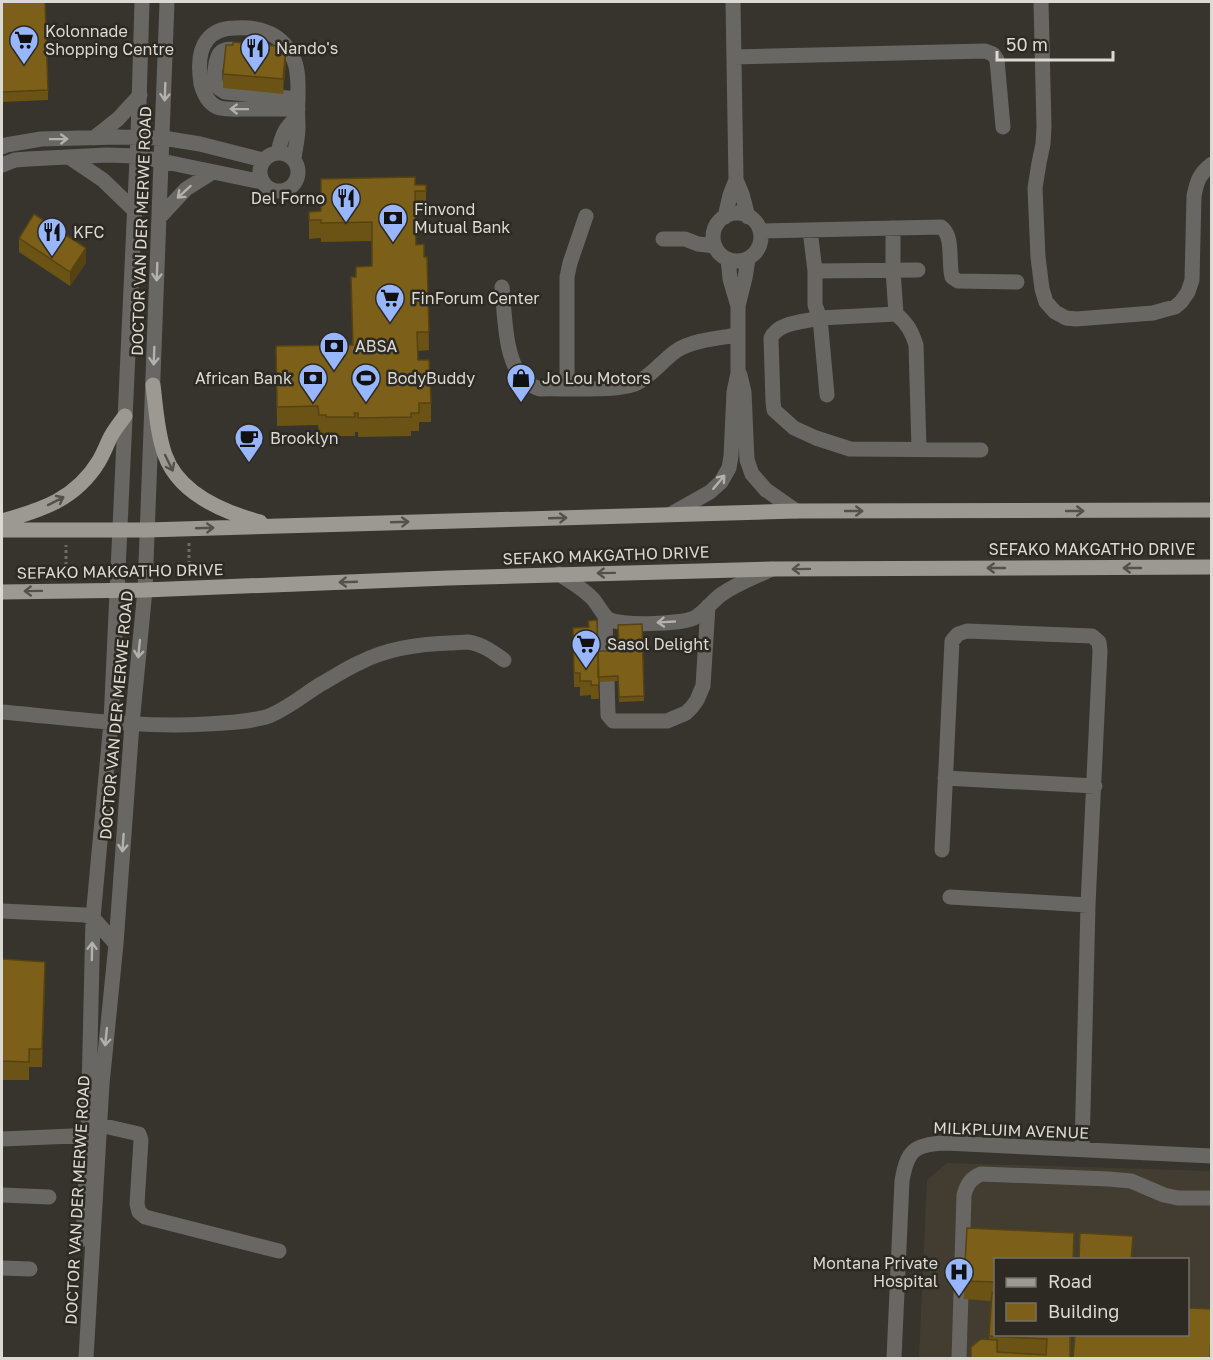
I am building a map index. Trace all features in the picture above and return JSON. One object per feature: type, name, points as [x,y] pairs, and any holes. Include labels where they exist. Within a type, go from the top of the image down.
[{"type":"main road","points":[[153,386],[163,450],[177,476],[197,495],[224,510],[278,526]]},
{"type":"main road","points":[[2,520],[40,510],[76,489],[93,471],[115,428],[125,416]]},
{"type":"main road","points":[[2,530],[189,529],[671,514],[1207,510]]},
{"type":"main road","name":"SEFAKO MAKGATHO DRIVE","points":[[2,592],[145,591],[560,574],[772,569],[1212,569]]},
{"type":"street","name":"DOCTOR VAN DER MERWE ROAD","points":[[77,1359],[96,1132],[116,944],[132,724],[145,591],[167,2]]},
{"type":"street","points":[[733,2],[736,180],[748,217]]},
{"type":"street","points":[[1041,2],[1044,127],[1035,189],[1038,257],[1046,302],[1055,312],[1066,318],[1076,319],[1154,313],[1175,307],[1181,302],[1192,280],[1196,184],[1202,171],[1212,164]]},
{"type":"street","name":"DOCTOR VAN DER MERWE ROAD","points":[[86,1359],[96,1132],[93,918],[111,722],[140,95],[140,5]]},
{"type":"street","points":[[294,159],[298,131],[298,108],[297,68],[287,48],[278,38],[264,30],[248,27],[228,28],[216,32],[206,41],[201,51],[201,80],[206,98],[212,105],[232,109],[298,108]]},
{"type":"street","points":[[292,55],[228,50],[221,52],[217,57],[215,78],[217,87],[225,92],[298,108]]},
{"type":"street","points":[[734,57],[985,51],[993,54],[997,60],[1003,127]]},
{"type":"street","points":[[94,138],[117,119],[140,95]]},
{"type":"street","points":[[278,152],[285,130],[298,108]]},
{"type":"street","points":[[2,147],[41,140],[163,138],[200,144],[263,160]]},
{"type":"street","points":[[278,152],[294,159],[297,165],[297,177],[290,188],[278,192],[266,187],[259,171],[263,160],[278,152]]},
{"type":"street","points":[[2,165],[15,160],[107,155],[137,156],[262,182]]},
{"type":"street","points":[[69,157],[103,180],[134,210]]},
{"type":"street","points":[[159,218],[186,189],[213,172]]},
{"type":"street","points":[[725,217],[736,180]]},
{"type":"street","points":[[737,214],[748,217],[758,226],[761,238],[753,255],[738,261],[720,254],[713,241],[714,230],[725,217],[737,214]]},
{"type":"street","points":[[567,388],[567,277],[586,216]]},
{"type":"street","points":[[760,231],[941,226],[949,237],[949,267],[952,277],[958,281],[1017,282]]},
{"type":"street","points":[[893,228],[896,314]]},
{"type":"street","points":[[686,239],[698,233],[714,230]]},
{"type":"street","points":[[810,230],[815,271],[815,304],[820,318],[827,394]]},
{"type":"street","points":[[663,239],[686,239],[698,244],[715,246]]},
{"type":"street","points":[[671,514],[710,492],[718,486],[727,473],[731,456],[734,393],[738,373],[738,306],[748,258]]},
{"type":"street","points":[[728,259],[730,279],[738,306]]},
{"type":"street","points":[[815,271],[918,270]]},
{"type":"street","points":[[502,286],[510,355],[517,371],[528,385],[540,388],[622,388],[636,384],[648,376],[678,350],[701,342],[738,335]]},
{"type":"street","points":[[919,449],[916,345],[912,331],[903,319],[896,314],[820,318],[782,327],[774,332],[771,338],[774,410],[794,428],[816,438],[850,448],[981,450]]},
{"type":"street","points":[[738,373],[744,392],[747,460],[752,474],[766,490],[796,512]]},
{"type":"street","points":[[605,617],[629,624],[680,621],[697,616],[735,585],[772,569]]},
{"type":"street","points":[[560,574],[587,593],[605,617],[606,656]]},
{"type":"street","points":[[607,681],[608,715],[613,721],[667,721],[686,713],[697,700],[703,686],[708,606]]},
{"type":"street","points":[[942,850],[952,641],[958,634],[967,631],[1092,636],[1099,642],[1100,674],[1088,905],[1082,1150]]},
{"type":"street","points":[[2,712],[179,726],[239,722],[267,716],[288,706],[360,662],[408,646],[466,642],[494,652],[504,660]]},
{"type":"street","points":[[945,778],[1095,786]]},
{"type":"street","points":[[950,897],[1088,905]]},
{"type":"street","points":[[2,911],[76,914],[93,918],[116,944]]},
{"type":"street","points":[[2,1139],[96,1132],[139,1134],[141,1140],[137,1204],[139,1212],[145,1217],[279,1251]]},
{"type":"street","name":"MILKPLUIM AVENUE","points":[[894,1359],[902,1181],[904,1168],[912,1152],[919,1147],[930,1143],[1212,1156]]},
{"type":"street","points":[[959,1359],[964,1195],[969,1182],[974,1177],[981,1174],[1109,1179],[1131,1181],[1164,1195],[1178,1198],[1212,1198]]},
{"type":"street","points":[[2,1195],[49,1197]]},
{"type":"street","points":[[2,1268],[30,1269]]},
{"type":"path","points":[[189,529],[189,589]]},
{"type":"path","points":[[66,530],[66,591]]},
{"type":"shaded area","name":"Montana Private Hospital","points":[[947,1163],[1211,1171],[1211,1358],[919,1358],[927,1180]]},
{"type":"building","name":"Kolonnade Shopping Centre","points":[[2,2],[45,2],[48,90],[2,92]]},
{"type":"building","points":[[233,42],[286,47],[283,79],[223,74],[226,45],[233,45]]},
{"type":"building","name":"FinForum Center","points":[[415,177],[415,185],[426,185],[426,191],[415,191],[416,245],[424,244],[424,257],[427,257],[429,332],[417,332],[418,360],[429,360],[431,403],[419,403],[419,413],[411,413],[411,417],[358,418],[358,413],[354,413],[355,417],[326,417],[326,415],[319,415],[318,406],[277,407],[276,346],[353,345],[351,277],[356,277],[356,267],[372,266],[372,222],[321,223],[321,220],[309,220],[309,212],[321,211],[321,179]]},
{"type":"building","points":[[34,214],[86,248],[70,272],[19,238]]},
{"type":"building","name":"Sasol Delight","points":[[597,620],[599,685],[591,685],[591,681],[580,681],[580,673],[574,673],[573,628],[589,627],[588,621]]},
{"type":"building","points":[[642,624],[644,696],[619,697],[618,676],[598,677],[598,651],[619,651],[618,625]]},
{"type":"building","points":[[2,959],[45,962],[42,1049],[29,1049],[29,1062],[2,1061]]},
{"type":"building","points":[[967,1228],[1074,1233],[1073,1258],[994,1258],[994,1282],[964,1281]]},
{"type":"building","points":[[1080,1233],[1133,1236],[1131,1258],[1079,1258]]},
{"type":"building","points":[[992,1293],[994,1293],[994,1336],[1070,1336],[1070,1359],[971,1359],[971,1347],[981,1339],[997,1340],[997,1352],[1046,1355],[1047,1339],[989,1336]]},
{"type":"building","points":[[1189,1308],[1212,1309],[1210,1359],[1073,1359],[1075,1336],[1189,1336]]},
{"type":"place","name":"Kolonnade Shopping Centre","points":[[24,66]]},
{"type":"place","name":"Nando's","points":[[255,74]]},
{"type":"place","name":"Del Forno","points":[[346,224]]},
{"type":"place","name":"Finvond Mutual Bank","points":[[393,244]]},
{"type":"place","name":"KFC","points":[[52,258]]},
{"type":"place","name":"FinForum Center","points":[[390,324]]},
{"type":"place","name":"ABSA","points":[[334,372]]},
{"type":"place","name":"African Bank","points":[[313,404]]},
{"type":"place","name":"BodyBuddy","points":[[366,404]]},
{"type":"place","name":"Jo Lou Motors","points":[[521,404]]},
{"type":"place","name":"Brooklyn","points":[[249,464]]},
{"type":"place","name":"Sasol Delight","points":[[586,670]]},
{"type":"place","name":"Montana Private Hospital","points":[[959,1298]]}]
